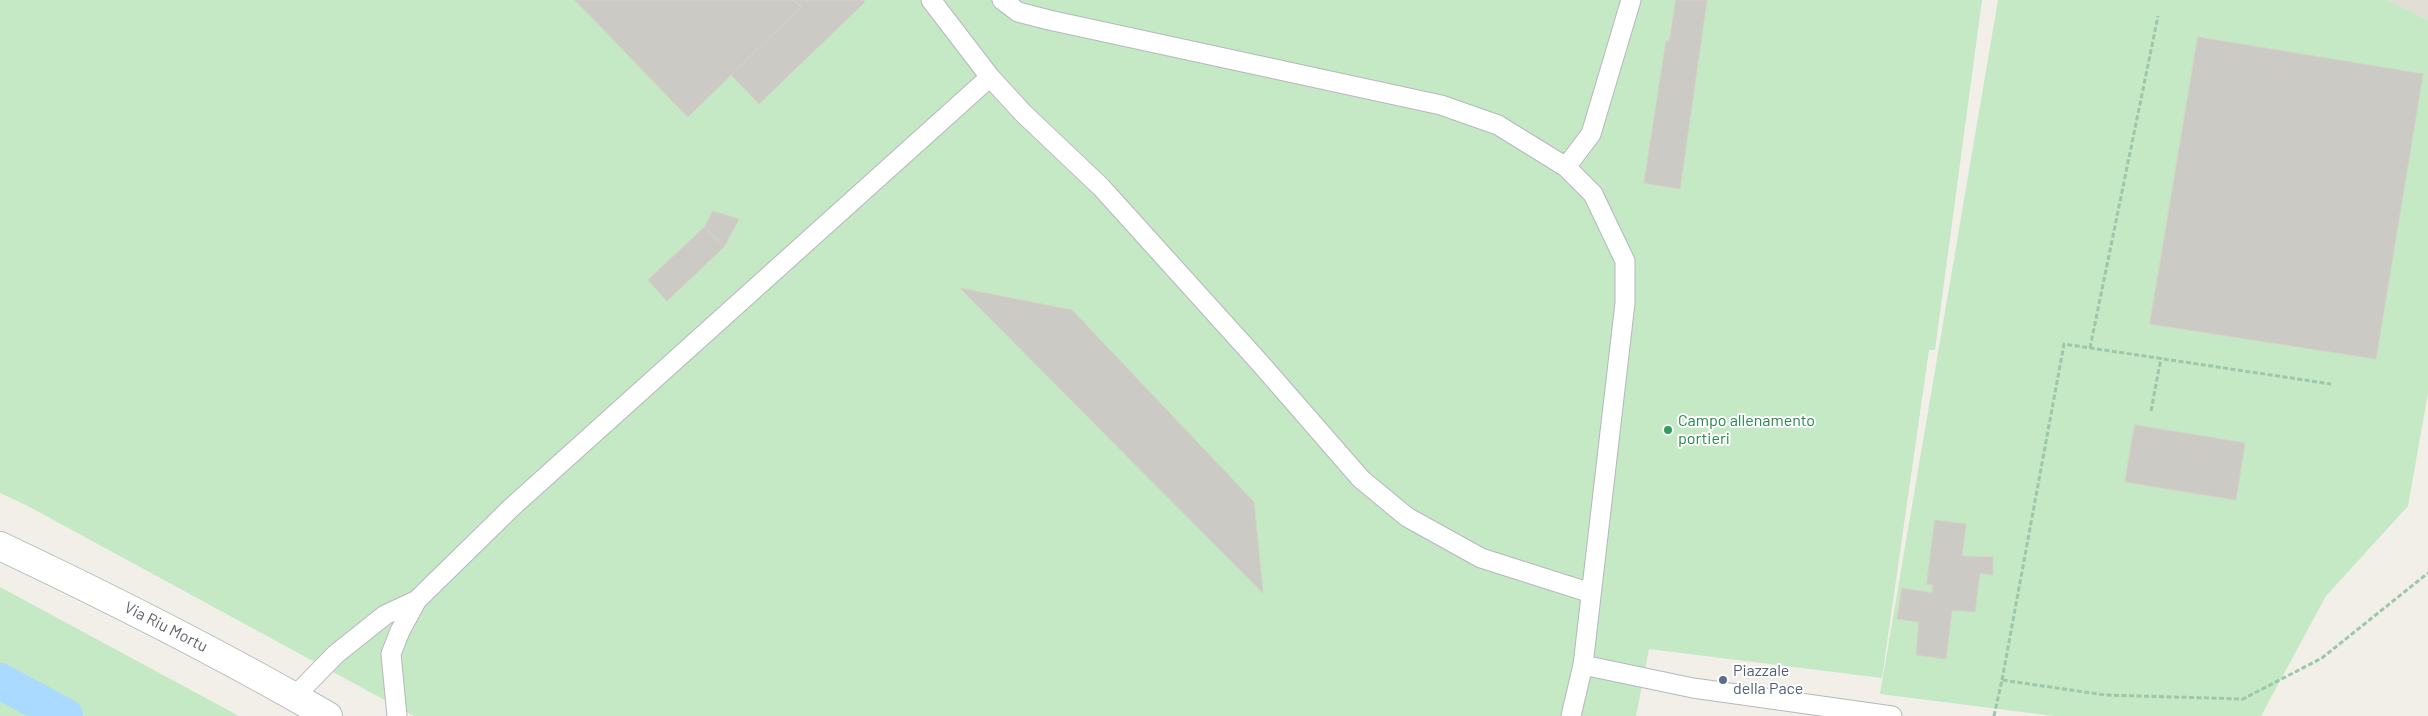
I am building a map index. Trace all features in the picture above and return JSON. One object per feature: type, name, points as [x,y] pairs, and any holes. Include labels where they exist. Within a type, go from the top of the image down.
[{"type":"main road","name":"Via Riu Mortu","points":[[0,546],[199,643],[328,716]]},
{"type":"lane","points":[[931,0],[990,77],[1023,113],[1101,187],[1260,363],[1360,479],[1407,517],[1482,558],[1591,593]]},
{"type":"lane","points":[[1002,0],[1018,12],[1049,20],[1441,105],[1498,125],[1566,167],[1593,194],[1625,261],[1625,303],[1583,665],[1571,716]]},
{"type":"lane","points":[[1566,167],[1591,134],[1631,0]]},
{"type":"lane","points":[[397,716],[391,654],[400,631],[417,600],[526,494],[990,77]]},
{"type":"lane","points":[[295,696],[336,654],[357,637],[385,615],[417,600]]},
{"type":"lane","points":[[1583,665],[1693,688],[1892,716]]},
{"type":"path","points":[[2090,348],[2158,16]]},
{"type":"path","points":[[1994,716],[2064,344],[2331,384]]},
{"type":"path","points":[[2151,411],[2160,358]]},
{"type":"path","points":[[2002,680],[2105,695],[2243,699],[2322,658],[2428,573]]},
{"type":"shaded area","points":[[2387,0],[2428,0],[2428,20]]},
{"type":"green space","points":[[0,0],[1982,0],[1935,350],[1929,350],[1882,678],[1649,649],[1636,716],[414,716],[26,505],[0,493]]},
{"type":"green space","points":[[1998,0],[2387,0],[2428,20],[2428,393],[2408,506],[2326,596],[2261,716],[2054,716],[1880,694]]},
{"type":"green space","points":[[0,587],[239,716],[0,716]]},
{"type":"building","points":[[575,0],[793,0],[801,7],[688,117]]},
{"type":"building","points":[[793,0],[863,0],[865,2],[759,104],[731,75],[801,7]]},
{"type":"building","points":[[1676,0],[1707,0],[1680,189],[1644,183],[1666,41],[1669,42]]},
{"type":"building","points":[[2198,37],[2423,74],[2376,359],[2150,324]]},
{"type":"building","points":[[713,211],[739,219],[724,247],[705,227]]},
{"type":"building","points":[[705,227],[724,247],[667,301],[648,280]]},
{"type":"building","points":[[960,288],[1072,310],[1254,502],[1263,593]]},
{"type":"building","points":[[2135,425],[2245,443],[2236,500],[2125,482]]},
{"type":"building","points":[[1935,520],[1966,524],[1962,556],[1993,557],[1993,575],[1980,573],[1975,612],[1952,610],[1946,659],[1916,655],[1919,622],[1897,619],[1902,588],[1932,593],[1933,585],[1927,584]]},
{"type":"waterway","points":[[0,681],[65,716]]},
{"type":"place","name":"Campo allenamento portieri","points":[[1668,430]]},
{"type":"place","name":"Piazzale della Pace","points":[[1723,680]]}]
